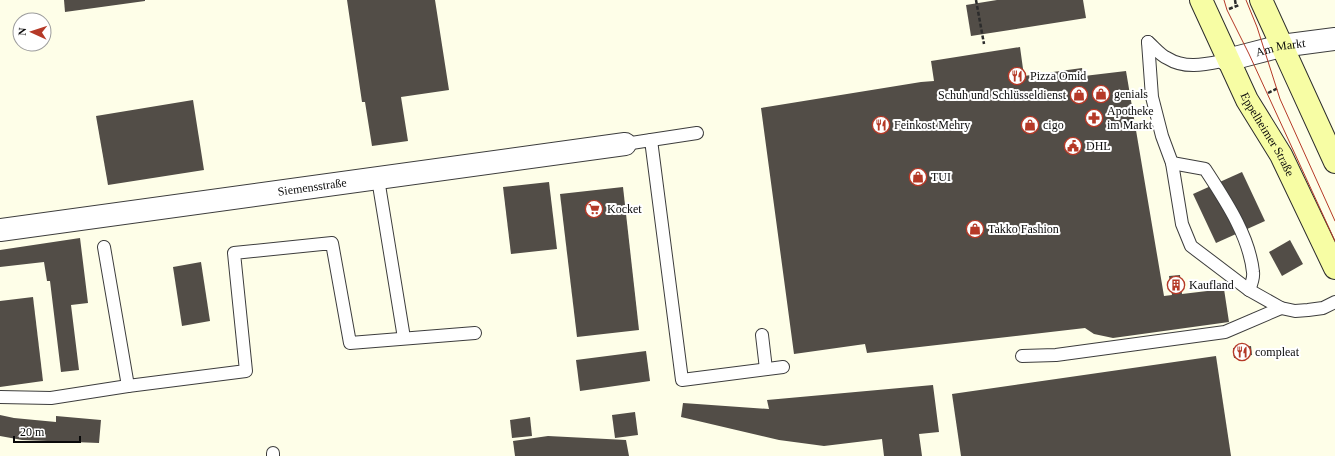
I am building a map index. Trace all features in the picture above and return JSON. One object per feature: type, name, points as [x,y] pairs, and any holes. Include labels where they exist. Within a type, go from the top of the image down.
[{"type":"main road","name":"Eppelheimer Straße","points":[[1201,0],[1227,60],[1248,102],[1281,155],[1335,268]]},
{"type":"main road","points":[[1261,0],[1335,162]]},
{"type":"street","name":"Am Markt","points":[[1227,60],[1281,46],[1335,39]]},
{"type":"street","name":"Siemensstraße","points":[[0,230],[625,144]]},
{"type":"lane","points":[[1227,60],[1212,64],[1187,65],[1167,58],[1148,42],[1152,97],[1162,136],[1172,163],[1182,224],[1192,246],[1249,290],[1281,308],[1295,311],[1308,310],[1323,308],[1335,302]]},
{"type":"lane","points":[[625,144],[697,134]]},
{"type":"lane","points":[[650,140],[682,380],[783,367]]},
{"type":"lane","points":[[1172,163],[1206,168],[1229,208],[1246,242],[1254,274],[1249,290]]},
{"type":"lane","points":[[378,179],[404,338]]},
{"type":"lane","points":[[0,397],[51,398],[128,386],[246,371],[234,253],[332,243],[350,343],[475,333]]},
{"type":"lane","points":[[104,247],[128,386]]},
{"type":"lane","points":[[1022,356],[1056,355],[1225,332],[1281,308]]},
{"type":"lane","points":[[762,334],[766,369]]},
{"type":"path","points":[[976,0],[984,44]]},
{"type":"path","points":[[1235,0],[1236,6]]},
{"type":"path","points":[[1248,102],[1297,80]]},
{"type":"building","points":[[64,0],[145,0],[145,1],[65,12]]},
{"type":"building","points":[[347,0],[435,0],[449,90],[401,97],[408,141],[372,146],[365,102],[362,102]]},
{"type":"building","points":[[997,0],[1083,0],[1086,18],[971,36],[966,5]]},
{"type":"building","name":"Kaufland","points":[[1020,47],[1024,76],[1082,68],[1084,76],[1126,71],[1164,296],[1172,295],[1169,276],[1180,275],[1182,294],[1224,289],[1229,322],[1113,338],[1094,334],[1085,328],[867,353],[865,344],[794,354],[761,108],[934,81],[931,61]]},
{"type":"building","points":[[193,100],[204,170],[108,185],[96,116]]},
{"type":"building","points":[[1242,172],[1265,221],[1216,243],[1193,194]]},
{"type":"building","points":[[549,182],[557,249],[511,254],[503,187]]},
{"type":"building","points":[[623,187],[639,330],[577,337],[560,194]]},
{"type":"building","points":[[80,238],[88,303],[71,305],[79,370],[61,372],[50,281],[47,281],[44,262],[0,267],[0,250]]},
{"type":"building","points":[[1290,240],[1303,264],[1282,276],[1269,252]]},
{"type":"building","points":[[201,262],[210,321],[182,326],[173,267]]},
{"type":"building","points":[[33,297],[43,381],[0,387],[0,301]]},
{"type":"building","name":"compleat","points":[[1251,346],[1252,355],[1234,358],[1233,348]]},
{"type":"building","points":[[646,351],[650,381],[580,391],[576,360]]},
{"type":"building","points":[[1216,356],[1231,456],[961,456],[952,394]]},
{"type":"building","points":[[933,385],[939,432],[919,434],[922,456],[884,456],[882,439],[824,446],[779,440],[681,417],[683,403],[769,409],[767,400]]},
{"type":"building","points":[[635,412],[638,435],[615,438],[612,415]]},
{"type":"building","points":[[0,415],[14,418],[56,422],[56,416],[101,420],[99,443],[22,440],[0,436]]},
{"type":"building","points":[[530,417],[532,436],[512,438],[510,420]]},
{"type":"building","points":[[548,436],[626,440],[629,456],[515,456],[513,441]]},
{"type":"tram line","points":[[1224,0],[1227,10],[1249,54],[1335,241]]},
{"type":"tram line","points":[[1246,0],[1257,27],[1280,99],[1335,221]]},
{"type":"place","name":"Pizza Omid","points":[[1017,76]]},
{"type":"place","name":"genials","points":[[1101,94]]},
{"type":"place","name":"Schuh und Schlüsseldienst","points":[[1079,95]]},
{"type":"place","name":"Apotheke im Markt","points":[[1094,118]]},
{"type":"place","name":"Feinkost Mehry","points":[[881,125]]},
{"type":"place","name":"cigo","points":[[1030,125]]},
{"type":"place","name":"DHL","points":[[1073,146]]},
{"type":"place","name":"TUI","points":[[918,177]]},
{"type":"place","name":"Kocket","points":[[594,209]]},
{"type":"place","name":"Takko Fashion","points":[[975,229]]},
{"type":"place","name":"Kaufland","points":[[1176,285]]},
{"type":"place","name":"compleat","points":[[1242,352]]}]
